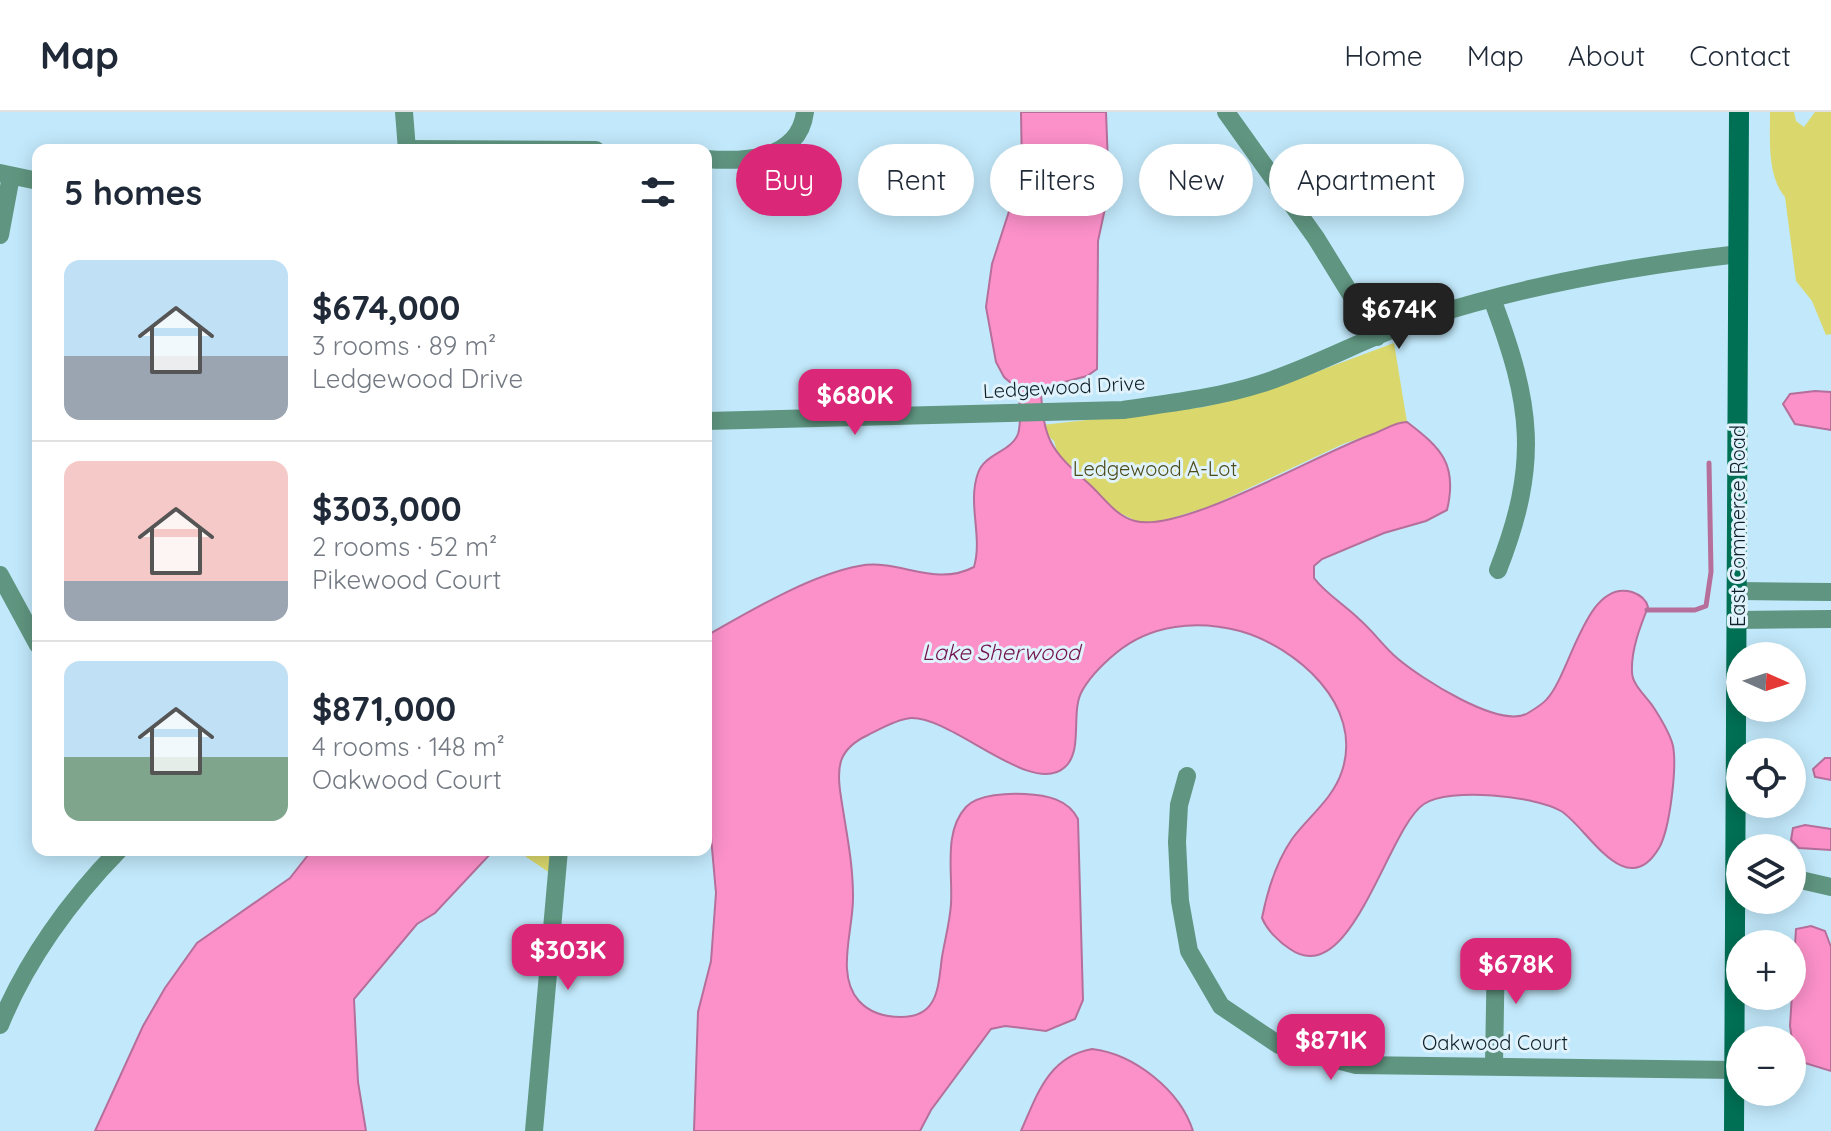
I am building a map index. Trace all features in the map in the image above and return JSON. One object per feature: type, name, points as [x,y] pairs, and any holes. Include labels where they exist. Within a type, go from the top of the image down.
[{"type":"main road","name":"East Commerce Road","points":[[1738,834],[1739,112]]},
{"type":"main road","name":"East Commerce Road","points":[[1736,1026],[1737,914]]},
{"type":"main road","name":"East Commerce Road","points":[[1734,1106],[1734,1131]]},
{"type":"street","points":[[404,112],[407,144]]},
{"type":"street","points":[[712,159],[759,159],[780,151],[803,127],[805,112]]},
{"type":"street","points":[[1226,112],[1316,238],[1377,337]]},
{"type":"street","points":[[0,235],[5,174],[32,180]]},
{"type":"street","name":"Ledgewood Drive","points":[[712,421],[1123,410],[1190,400],[1260,384],[1422,319],[1492,299],[1606,270],[1739,254]]},
{"type":"street","points":[[1492,299],[1522,384],[1526,413],[1524,479],[1513,534],[1498,570]]},
{"type":"street","points":[[0,575],[32,634]]},
{"type":"street","points":[[1738,591],[1831,592]]},
{"type":"street","points":[[1737,620],[1831,619]]},
{"type":"street","name":"Oakwood Court","points":[[1187,776],[1179,805],[1177,829],[1180,901],[1189,951],[1221,1006],[1279,1045],[1339,1062],[1726,1070]]},
{"type":"street","points":[[0,1025],[31,963],[56,926],[114,856]]},
{"type":"street","points":[[534,1131],[558,856]]},
{"type":"street","points":[[1806,881],[1831,887]]},
{"type":"street","points":[[1494,1064],[1496,947]]},
{"type":"green space","points":[[1770,112],[1794,112],[1796,121],[1804,127],[1815,112],[1831,112],[1831,334],[1826,335],[1812,301],[1796,281],[1785,197],[1772,168]]},
{"type":"green space","name":"Ledgewood A-Lot","points":[[1394,343],[1407,422],[1343,444],[1211,506],[1159,522],[1138,522],[1118,512],[1059,458],[1054,441],[1042,425],[1204,407],[1265,391]]},
{"type":"green space","points":[[525,856],[551,856],[550,873]]},
{"type":"water","name":"Lake Sherwood","points":[[1021,112],[1106,112],[1107,144],[1022,144]]},
{"type":"water","name":"Lake Sherwood","points":[[1007,216],[1103,216],[1098,241],[1097,369],[1087,376],[1041,388],[1042,405],[1051,442],[1065,462],[1121,515],[1135,521],[1156,522],[1217,504],[1394,425],[1407,422],[1429,440],[1444,458],[1448,469],[1450,494],[1447,510],[1426,521],[1384,533],[1322,559],[1314,566],[1314,578],[1392,654],[1460,699],[1499,714],[1515,716],[1528,713],[1541,705],[1556,686],[1581,630],[1603,599],[1616,592],[1632,592],[1640,596],[1648,607],[1635,647],[1633,677],[1665,726],[1674,756],[1672,798],[1663,839],[1646,863],[1633,868],[1620,865],[1607,856],[1571,819],[1549,806],[1492,796],[1436,799],[1424,804],[1410,819],[1350,928],[1332,948],[1312,956],[1290,949],[1262,918],[1282,857],[1299,831],[1327,799],[1342,771],[1346,747],[1343,724],[1334,702],[1303,665],[1261,639],[1240,631],[1207,626],[1159,630],[1116,653],[1088,682],[1078,702],[1074,752],[1065,767],[1051,774],[1013,765],[949,730],[929,721],[911,718],[858,740],[845,753],[839,768],[853,883],[847,951],[848,978],[859,1001],[873,1011],[895,1017],[914,1016],[930,1006],[937,989],[950,917],[952,841],[959,817],[971,803],[986,797],[1033,795],[1062,803],[1078,819],[1083,1000],[1075,1019],[1046,1031],[1005,1026],[991,1029],[931,1110],[920,1131],[694,1131],[698,1012],[711,961],[716,893],[712,848],[712,633],[781,595],[821,577],[859,566],[888,566],[945,575],[974,567],[977,544],[974,496],[978,473],[986,461],[1015,440],[1020,424],[1019,390],[1004,377],[996,362],[986,307],[992,264]]},
{"type":"water","points":[[1831,392],[1831,430],[1795,424],[1783,404],[1790,394]]},
{"type":"water","points":[[1825,758],[1831,758],[1831,780],[1815,777],[1813,769]]},
{"type":"water","points":[[1805,825],[1831,829],[1831,850],[1806,848],[1806,834],[1792,834],[1793,828]]},
{"type":"water","points":[[307,856],[488,856],[435,913],[417,924],[354,999],[358,1082],[366,1131],[95,1131],[143,1026],[197,943],[290,878]]},
{"type":"water","points":[[1811,926],[1825,931],[1831,947],[1831,1071],[1806,1063],[1806,1026],[1790,1026],[1791,1010],[1806,1010],[1806,930],[1796,929]]},
{"type":"water","points":[[1092,1049],[1124,1058],[1153,1076],[1178,1102],[1193,1131],[1021,1131],[1039,1091],[1054,1069],[1077,1053]]},
{"type":"waterway","points":[[1647,610],[1695,610],[1706,606],[1711,572],[1709,463]]}]
